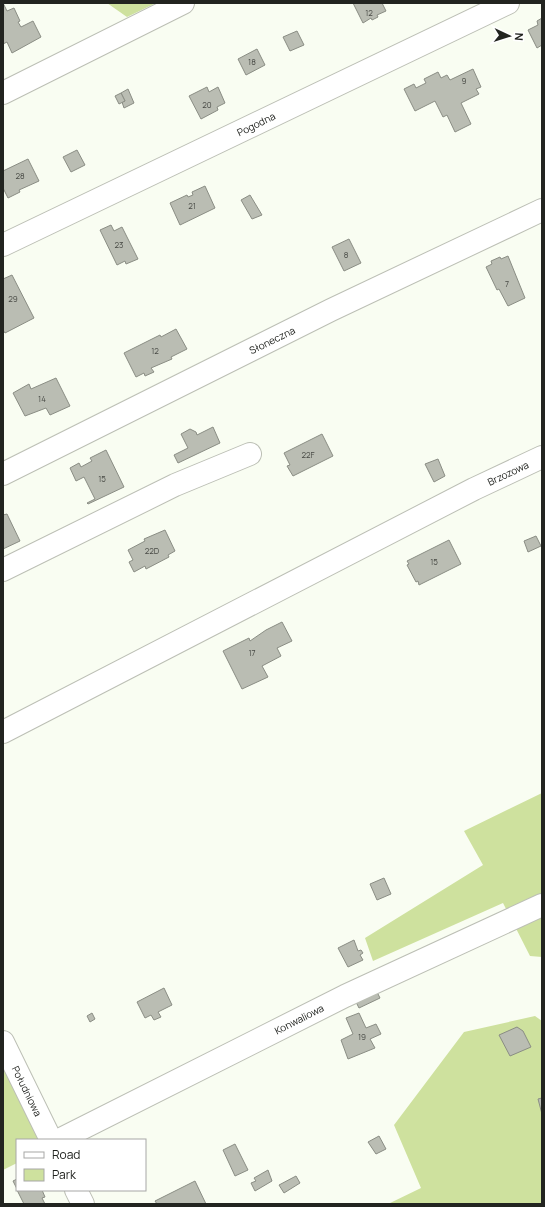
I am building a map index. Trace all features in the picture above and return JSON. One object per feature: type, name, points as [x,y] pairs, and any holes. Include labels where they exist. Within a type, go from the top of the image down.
[{"type":"street","points":[[3,93],[183,3]]},
{"type":"street","name":"Pogodna","points":[[3,245],[508,3]]},
{"type":"street","name":"Słoneczna","points":[[3,474],[331,310],[542,210]]},
{"type":"street","points":[[3,570],[175,485],[250,454]]},
{"type":"street","name":"Brzozowa","points":[[3,732],[474,489],[542,457]]},
{"type":"street","name":"Konwaliowa","points":[[61,1139],[345,996],[542,905]]},
{"type":"street","name":"Południowa","points":[[3,1042],[51,1139]]},
{"type":"street","points":[[76,1191],[83,1204]]},
{"type":"green space","points":[[107,3],[156,3],[127,17]]},
{"type":"green space","points":[[542,793],[542,957],[530,956],[503,903],[373,961],[365,938],[483,865],[464,831]]},
{"type":"green space","points":[[535,1016],[542,1021],[542,1204],[388,1204],[421,1188],[394,1125],[464,1032]]},
{"type":"green space","points":[[3,1058],[44,1139],[16,1139],[16,1164],[3,1170]]},
{"type":"building","points":[[3,3],[7,11],[14,8],[21,27],[33,21],[41,37],[12,53],[7,42],[3,44]]},
{"type":"building","points":[[353,3],[382,3],[386,11],[377,15],[378,17],[372,20],[371,18],[363,23]]},
{"type":"building","points":[[542,18],[542,45],[537,48],[528,30],[538,25],[537,21]]},
{"type":"building","points":[[297,31],[304,45],[290,51],[283,37]]},
{"type":"building","points":[[257,49],[265,65],[246,75],[238,59]]},
{"type":"building","points":[[473,69],[481,87],[476,89],[479,94],[461,103],[471,124],[455,132],[447,115],[443,117],[435,101],[415,111],[404,89],[414,84],[416,88],[426,83],[424,79],[438,72],[441,78],[447,75],[450,80]]},
{"type":"building","points":[[207,87],[209,92],[218,87],[225,103],[217,107],[218,110],[201,119],[189,96]]},
{"type":"building","points":[[128,89],[134,103],[124,108],[122,102],[125,101],[121,93]]},
{"type":"building","points":[[121,93],[125,101],[119,104],[115,96]]},
{"type":"building","points":[[77,150],[85,165],[71,172],[63,157]]},
{"type":"building","points":[[28,159],[39,181],[19,190],[20,192],[8,198],[3,188],[3,171]]},
{"type":"building","points":[[205,186],[215,208],[180,225],[170,203],[187,195],[188,197],[193,195],[192,192]]},
{"type":"building","points":[[250,195],[262,215],[252,219],[241,200]]},
{"type":"building","points":[[111,225],[114,231],[122,227],[138,259],[126,264],[125,261],[117,265],[100,230]]},
{"type":"building","points":[[349,239],[361,263],[344,271],[332,247]]},
{"type":"building","points":[[508,256],[525,298],[508,306],[499,289],[497,290],[486,267],[492,264],[491,261],[500,257],[501,259]]},
{"type":"building","points":[[12,275],[34,318],[5,333],[3,330],[3,279]]},
{"type":"building","points":[[176,329],[187,349],[171,357],[172,359],[151,368],[154,372],[145,376],[144,373],[136,377],[124,353],[160,335],[161,337]]},
{"type":"building","points":[[56,378],[70,406],[50,415],[46,408],[25,416],[13,393],[29,384],[31,389]]},
{"type":"building","points":[[213,427],[220,443],[178,463],[174,455],[188,448],[181,434],[190,429],[196,432],[197,435]]},
{"type":"building","points":[[322,434],[333,456],[293,476],[287,466],[290,465],[284,453]]},
{"type":"building","points":[[106,450],[124,487],[88,504],[87,503],[95,499],[84,477],[76,481],[70,468],[79,463],[81,467],[92,461],[90,458]]},
{"type":"building","points":[[438,459],[445,476],[434,482],[425,464]]},
{"type":"building","points":[[7,514],[20,541],[3,549],[3,515]]},
{"type":"building","points":[[165,530],[175,551],[168,555],[169,557],[146,569],[145,566],[134,572],[129,562],[133,560],[128,550],[145,541],[144,539]]},
{"type":"building","points":[[536,536],[541,546],[528,552],[524,541]]},
{"type":"building","points":[[449,540],[461,564],[419,585],[418,581],[416,582],[407,565],[409,564],[407,561]]},
{"type":"building","points":[[282,622],[292,641],[277,648],[281,656],[262,666],[268,677],[242,689],[223,651],[249,638],[250,641],[266,630]]},
{"type":"building","points":[[384,878],[391,894],[377,900],[370,884]]},
{"type":"building","points":[[354,940],[358,951],[361,950],[363,953],[360,955],[363,960],[348,967],[338,948]]},
{"type":"building","points":[[164,988],[172,1005],[158,1012],[161,1017],[154,1020],[151,1015],[145,1018],[137,1002]]},
{"type":"building","points":[[375,988],[380,998],[359,1008],[354,998]]},
{"type":"building","points":[[92,1013],[95,1019],[90,1022],[87,1016]]},
{"type":"building","points":[[359,1013],[366,1028],[376,1024],[381,1034],[370,1039],[375,1048],[348,1059],[341,1040],[353,1034],[346,1018]]},
{"type":"building","points":[[517,1027],[523,1031],[531,1047],[510,1056],[499,1035]]},
{"type":"building","points":[[542,1098],[542,1114],[538,1099]]},
{"type":"building","points":[[379,1136],[386,1149],[376,1154],[368,1142]]},
{"type":"building","points":[[235,1144],[248,1170],[235,1176],[223,1150]]},
{"type":"building","points":[[268,1170],[272,1181],[255,1191],[251,1183],[256,1181],[254,1178]]},
{"type":"building","points":[[296,1176],[300,1183],[284,1193],[279,1185]]},
{"type":"building","points":[[16,1180],[16,1187],[13,1181]]},
{"type":"building","points":[[195,1181],[206,1204],[157,1204],[155,1201]]},
{"type":"building","points":[[18,1191],[42,1191],[45,1197],[42,1198],[45,1204],[24,1204]]}]
